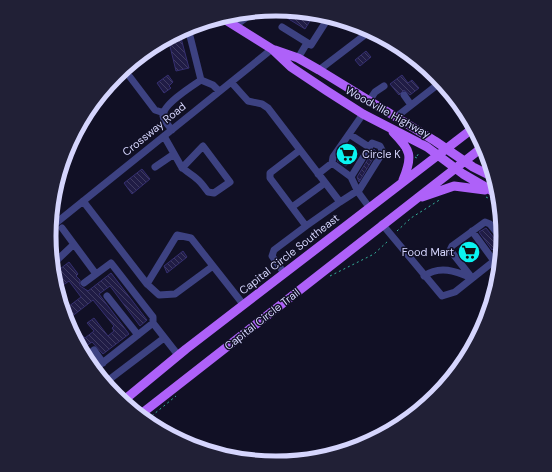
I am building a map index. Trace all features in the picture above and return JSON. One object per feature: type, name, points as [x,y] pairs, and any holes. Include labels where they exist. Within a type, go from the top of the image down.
[{"type":"main road","name":"Woodville Highway","points":[[227,21],[272,49],[291,67],[363,114],[427,147],[455,168],[492,192]]},
{"type":"main road","name":"Woodville Highway","points":[[272,49],[298,58],[319,70],[446,148],[464,161],[487,174]]},
{"type":"main road","points":[[386,126],[405,144],[410,154],[408,167],[403,180]]},
{"type":"main road","name":"Capital Circle Southeast","points":[[128,398],[178,355],[243,304],[469,130]]},
{"type":"main road","points":[[144,412],[382,224],[478,150]]},
{"type":"main road","points":[[415,199],[454,186],[481,188],[492,192]]},
{"type":"street","points":[[235,26],[245,18]]},
{"type":"street","points":[[282,26],[311,45],[325,21]]},
{"type":"street","points":[[319,70],[365,35]]},
{"type":"street","points":[[190,36],[201,80]]},
{"type":"street","points":[[298,58],[307,43]]},
{"type":"street","name":"Crossway Road","points":[[56,223],[272,49]]},
{"type":"street","points":[[130,77],[156,110],[164,113]]},
{"type":"street","points":[[201,80],[213,85],[219,91]]},
{"type":"street","points":[[172,130],[166,123],[164,113],[168,105],[201,80]]},
{"type":"street","points":[[231,82],[248,101],[262,104],[268,108],[340,202]]},
{"type":"street","points":[[369,101],[374,92],[384,86]]},
{"type":"street","points":[[396,117],[437,86]]},
{"type":"street","points":[[404,95],[412,105]]},
{"type":"street","points":[[318,174],[332,163],[333,157],[363,114]]},
{"type":"street","points":[[349,134],[369,147]]},
{"type":"street","points":[[164,136],[182,168],[198,179],[208,192],[214,192],[230,182],[203,146],[182,168]]},
{"type":"street","points":[[284,273],[272,256],[274,250],[340,202],[358,191],[383,152],[380,146],[372,143],[351,176]]},
{"type":"street","points":[[300,150],[270,173],[270,178],[306,226]]},
{"type":"street","points":[[155,167],[174,154]]},
{"type":"street","points":[[332,163],[351,176],[358,191],[369,207]]},
{"type":"street","points":[[292,207],[325,183]]},
{"type":"street","points":[[83,201],[147,284],[159,295],[175,294],[213,266]]},
{"type":"street","points":[[472,278],[450,250],[452,246],[482,223],[488,222],[496,232]]},
{"type":"street","points":[[382,224],[442,296],[455,292],[495,260]]},
{"type":"street","points":[[62,228],[73,245],[96,274]]},
{"type":"street","points":[[472,231],[495,258]]},
{"type":"street","points":[[147,284],[177,235],[191,238],[243,304]]},
{"type":"street","points":[[57,260],[73,245]]},
{"type":"street","points":[[84,283],[111,263],[153,317],[153,323],[178,355]]},
{"type":"street","points":[[424,276],[432,270],[442,269],[457,272],[472,278]]},
{"type":"street","points":[[107,296],[138,335]]},
{"type":"street","points":[[98,366],[153,323]]},
{"type":"street","points":[[109,379],[164,338]]},
{"type":"street","points":[[90,353],[94,350],[103,363]]},
{"type":"path","points":[[419,153],[417,156],[419,159]]},
{"type":"path","points":[[478,163],[482,160]]},
{"type":"path","points":[[395,233],[411,218],[445,197]]},
{"type":"path","points":[[327,278],[336,272],[374,254],[389,240]]},
{"type":"path","points":[[150,416],[177,396]]},
{"type":"building","points":[[290,16],[311,19],[305,29],[287,18]]},
{"type":"building","points":[[181,38],[189,68],[176,71],[169,43]]},
{"type":"building","points":[[366,51],[371,57],[360,66],[355,60]]},
{"type":"building","points":[[168,75],[173,82],[169,86],[171,88],[164,93],[157,83]]},
{"type":"building","points":[[402,75],[408,83],[412,80],[419,88],[410,95],[404,90],[399,95],[390,84]]},
{"type":"building","name":"Circle K","points":[[349,143],[357,148],[346,166],[337,161]]},
{"type":"building","points":[[374,149],[377,152],[359,182],[357,177]]},
{"type":"building","points":[[142,169],[150,179],[132,194],[124,183]]},
{"type":"building","points":[[486,228],[496,240],[496,247],[492,250],[479,232]]},
{"type":"building","name":"Food Mart","points":[[466,242],[478,257],[471,263],[459,247]]},
{"type":"building","points":[[183,251],[187,257],[167,273],[164,266]]},
{"type":"building","points":[[69,262],[78,274],[76,276],[80,280],[80,286],[88,291],[111,273],[147,320],[140,326],[110,286],[99,294],[129,334],[103,354],[92,342],[85,346],[80,336],[82,335],[85,338],[94,331],[87,323],[94,318],[108,336],[114,331],[112,328],[114,326],[93,300],[72,317],[68,307],[81,297],[69,281],[62,286],[59,270]]},
{"type":"place","name":"Circle K","points":[[347,154]]},
{"type":"place","name":"Food Mart","points":[[469,252]]}]
